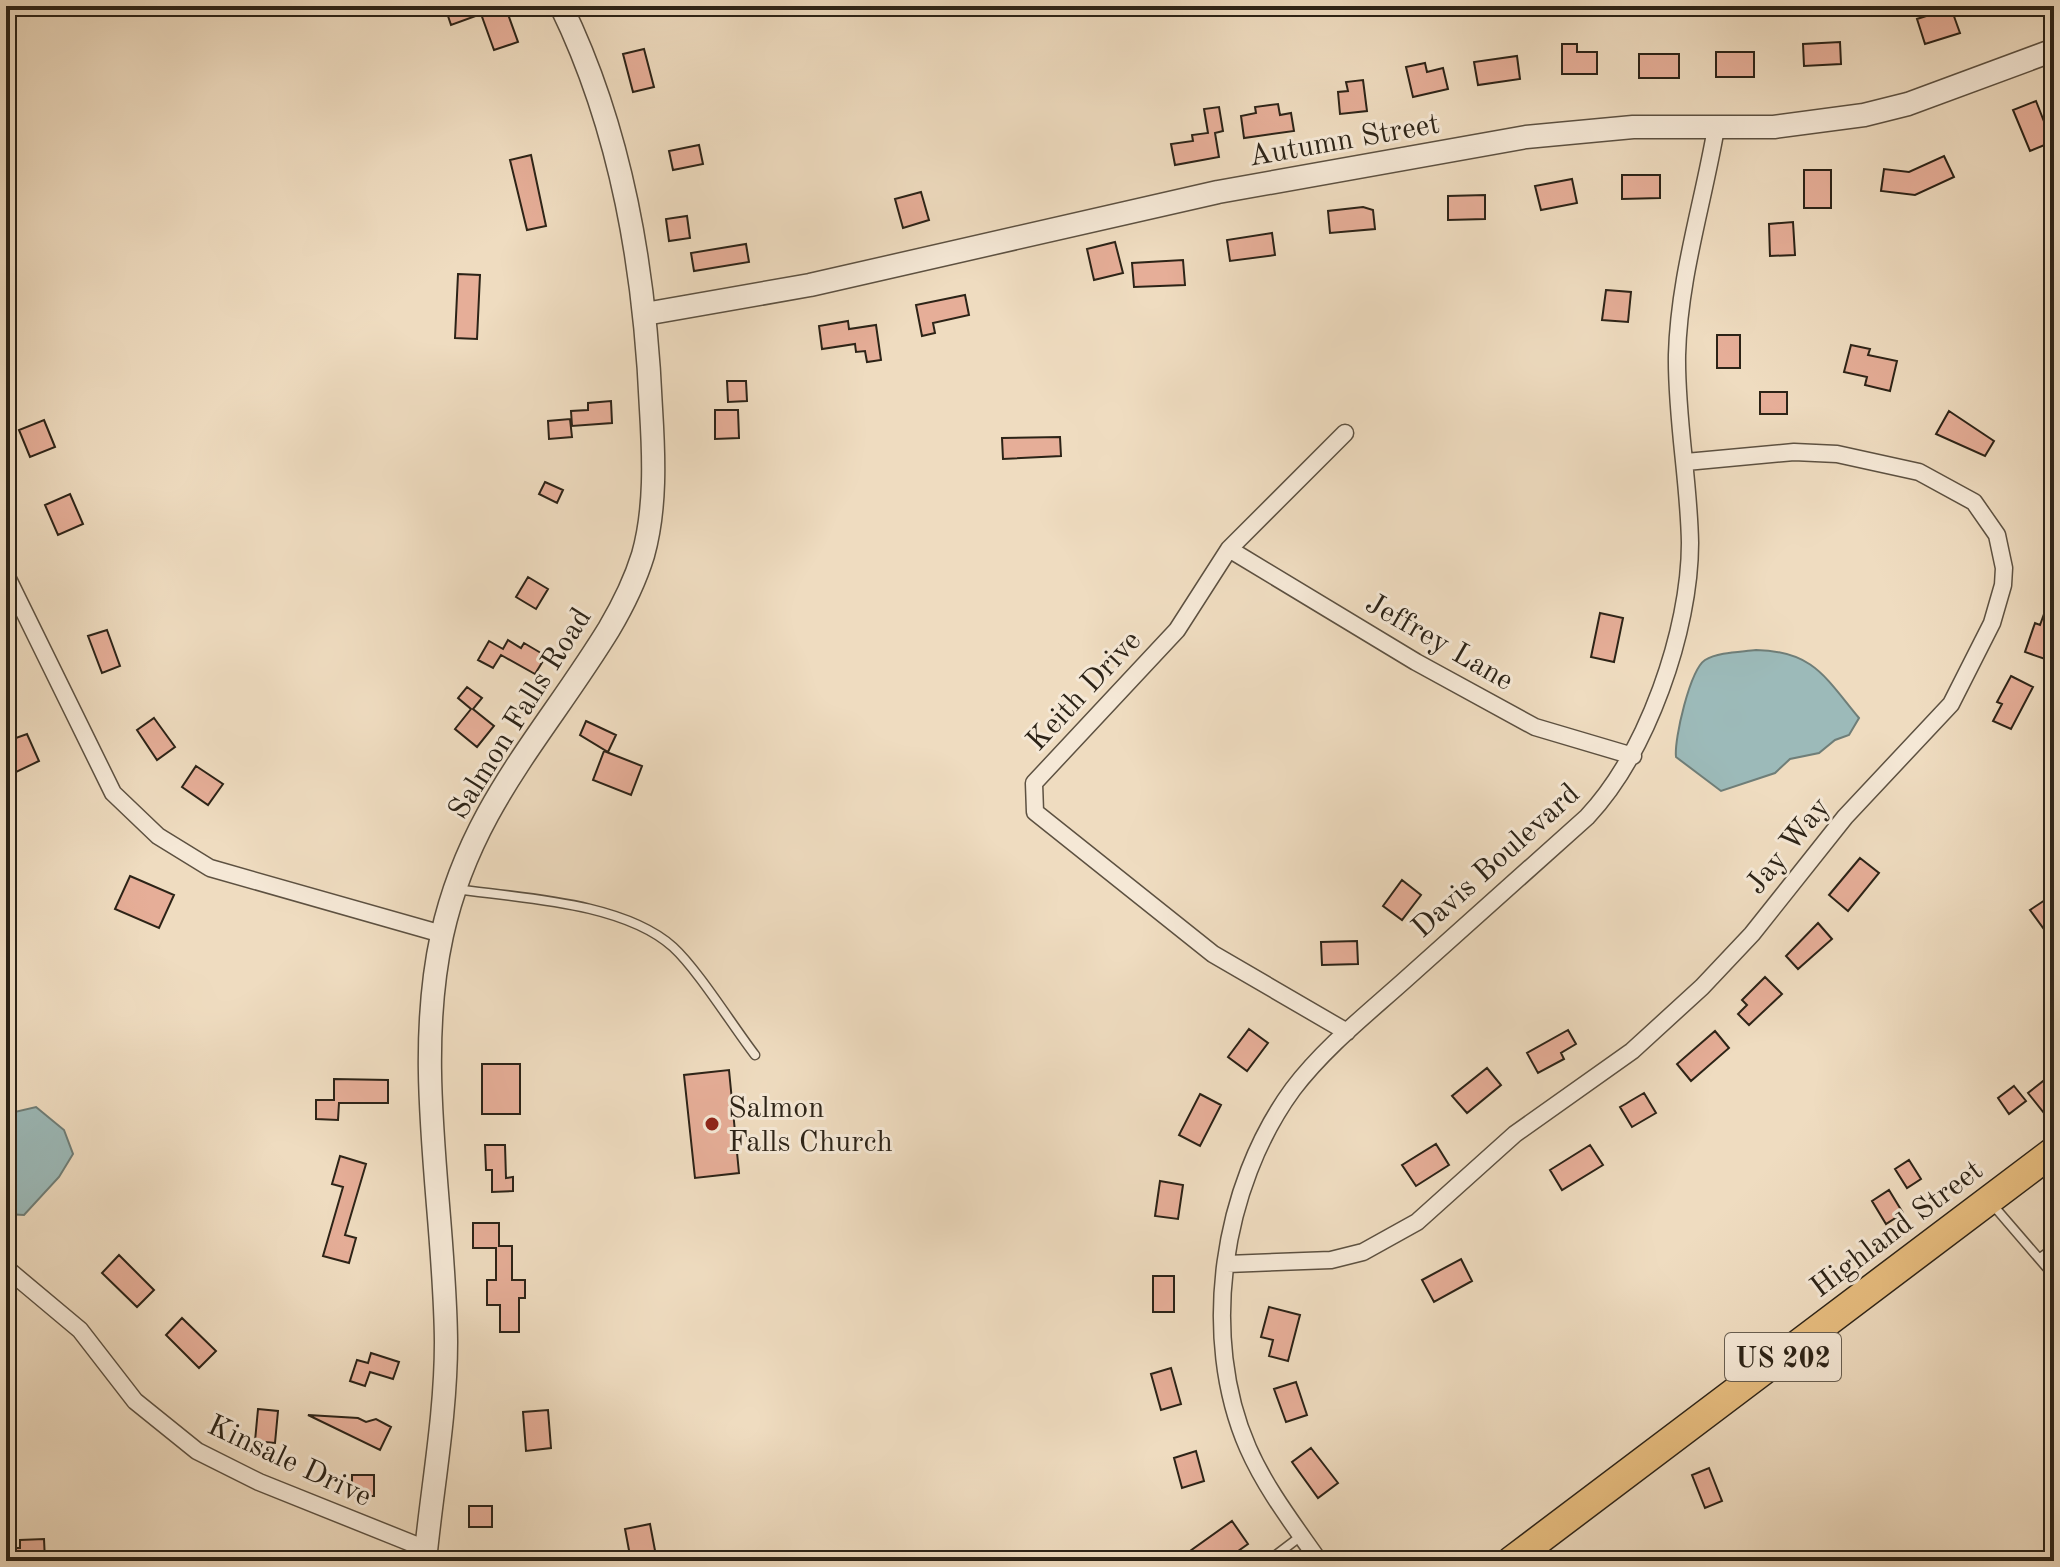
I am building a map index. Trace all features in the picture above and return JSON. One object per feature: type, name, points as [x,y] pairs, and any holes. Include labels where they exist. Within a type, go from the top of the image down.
[{"type":"highway","name":"Highland Street","points":[[1511,1561],[2054,1151]]},
{"type":"street","name":"Salmon Falls Road","points":[[426,1555],[444,1398],[446,1341],[431,1036],[442,934],[466,855],[504,781],[609,629],[643,555],[652,486],[645,314],[620,171],[588,69],[561,6]]},
{"type":"street","name":"Autumn Street","points":[[645,314],[810,285],[1218,192],[1366,165],[1584,131],[1774,127],[1864,115],[1908,104],[2054,50]]},
{"type":"street","name":"Davis Boulevard","points":[[1319,1561],[1263,1478],[1238,1419],[1226,1358],[1227,1264],[1244,1184],[1267,1131],[1294,1088],[1347,1032],[1587,817],[1633,756],[1660,689],[1688,576],[1686,462],[1678,398],[1680,312],[1716,128]]},
{"type":"street","name":"Keith Drive","points":[[1345,433],[1229,549],[1177,630],[1034,783],[1035,812],[1213,954],[1347,1032]]},
{"type":"street","name":"Jay Way","points":[[1227,1264],[1331,1260],[1363,1252],[1417,1222],[1515,1134],[1632,1051],[1711,979],[1852,809],[1951,704],[1992,623],[2003,585],[2002,552],[1997,535],[1974,502],[1919,472],[1837,454],[1794,452],[1686,462]]},
{"type":"street","name":"Jeffrey Lane","points":[[1229,549],[1416,662],[1535,727],[1633,756]]},
{"type":"street","points":[[6,575],[113,793],[158,836],[210,868],[442,934]]},
{"type":"street","name":"Kinsale Drive","points":[[6,1268],[80,1330],[135,1401],[173,1435],[259,1482],[426,1555]]},
{"type":"lane","points":[[455,888],[539,901],[636,922],[673,947],[755,1055]]},
{"type":"lane","points":[[1989,1200],[2054,1276]]},
{"type":"lane","points":[[2040,1258],[2054,1248]]},
{"type":"lane","points":[[1268,1561],[1280,1557],[1302,1536]]},
{"type":"water","points":[[1756,650],[1791,655],[1805,661],[1826,679],[1859,718],[1849,735],[1835,740],[1819,753],[1790,759],[1775,773],[1721,791],[1676,757],[1684,706],[1699,666],[1705,660],[1723,654]]},
{"type":"water","points":[[36,1107],[64,1130],[73,1154],[59,1177],[24,1215],[6,1214],[6,1114]]},
{"type":"building","points":[[458,6],[505,6],[518,42],[494,50],[481,14],[451,25],[446,10]]},
{"type":"building","points":[[1951,8],[1960,33],[1925,44],[1917,19]]},
{"type":"building","points":[[1840,42],[1841,64],[1804,66],[1803,44]]},
{"type":"building","points":[[1562,44],[1577,44],[1577,52],[1597,52],[1597,74],[1562,74]]},
{"type":"building","points":[[644,49],[654,87],[633,92],[623,54]]},
{"type":"building","points":[[1716,52],[1754,52],[1754,77],[1716,77]]},
{"type":"building","points":[[1639,54],[1679,54],[1679,78],[1639,78]]},
{"type":"building","points":[[1517,56],[1520,79],[1478,85],[1474,62]]},
{"type":"building","points":[[1425,63],[1427,72],[1443,68],[1448,89],[1413,97],[1406,67]]},
{"type":"building","points":[[1363,80],[1367,111],[1340,114],[1338,92],[1348,91],[1346,82]]},
{"type":"building","points":[[2036,101],[2052,142],[2030,151],[2013,110]]},
{"type":"building","points":[[1278,104],[1280,115],[1291,113],[1294,131],[1244,138],[1241,116],[1256,113],[1255,107]]},
{"type":"building","points":[[1219,107],[1223,131],[1215,133],[1219,157],[1175,165],[1171,144],[1193,141],[1192,135],[1208,133],[1204,109]]},
{"type":"building","points":[[699,145],[703,164],[673,170],[669,151]]},
{"type":"building","points":[[531,155],[546,226],[527,230],[510,160]]},
{"type":"building","points":[[1944,156],[1954,177],[1915,195],[1881,191],[1884,169],[1909,172]]},
{"type":"building","points":[[1804,170],[1831,170],[1831,208],[1804,208]]},
{"type":"building","points":[[1622,175],[1660,175],[1660,198],[1622,199]]},
{"type":"building","points":[[1572,179],[1577,203],[1541,210],[1535,186]]},
{"type":"building","points":[[921,192],[929,220],[903,228],[895,199]]},
{"type":"building","points":[[1485,195],[1485,219],[1448,220],[1448,196]]},
{"type":"building","points":[[1363,207],[1373,210],[1375,229],[1330,233],[1328,211]]},
{"type":"building","points":[[687,216],[690,238],[669,241],[666,219]]},
{"type":"building","points":[[1793,222],[1795,255],[1770,256],[1769,224]]},
{"type":"building","points":[[1272,233],[1275,255],[1230,261],[1227,240]]},
{"type":"building","points":[[1115,242],[1123,273],[1094,280],[1087,249]]},
{"type":"building","points":[[746,244],[749,262],[694,271],[691,253]]},
{"type":"building","points":[[1183,260],[1185,285],[1134,287],[1132,263]]},
{"type":"building","points":[[458,274],[480,275],[477,339],[455,338]]},
{"type":"building","points":[[1606,290],[1631,292],[1628,322],[1602,320]]},
{"type":"building","points":[[965,295],[969,315],[933,323],[935,333],[922,336],[916,305]]},
{"type":"building","points":[[848,321],[849,329],[876,325],[881,360],[867,362],[865,351],[856,352],[855,344],[822,349],[819,326]]},
{"type":"building","points":[[1717,335],[1740,335],[1740,368],[1717,368]]},
{"type":"building","points":[[1851,345],[1870,349],[1868,355],[1897,361],[1890,391],[1865,385],[1867,377],[1844,372]]},
{"type":"building","points":[[727,381],[746,381],[747,401],[728,402]]},
{"type":"building","points":[[1760,392],[1787,392],[1787,414],[1760,414]]},
{"type":"building","points":[[611,401],[612,423],[572,426],[571,411],[588,410],[588,403]]},
{"type":"building","points":[[715,410],[738,410],[739,438],[715,439]]},
{"type":"building","points":[[1949,411],[1994,441],[1985,456],[1936,434]]},
{"type":"building","points":[[570,419],[572,437],[549,439],[548,421]]},
{"type":"building","points":[[44,420],[55,447],[30,457],[19,430]]},
{"type":"building","points":[[1060,437],[1061,456],[1003,459],[1002,438]]},
{"type":"building","points":[[545,482],[563,490],[557,503],[539,494]]},
{"type":"building","points":[[70,494],[83,524],[58,535],[45,505]]},
{"type":"building","points":[[528,577],[548,589],[536,609],[516,597]]},
{"type":"building","points":[[2052,592],[2054,643],[2048,660],[2025,652],[2035,623],[2040,625]]},
{"type":"building","points":[[1600,613],[1623,618],[1614,662],[1591,657]]},
{"type":"building","points":[[107,630],[120,666],[102,673],[88,636]]},
{"type":"building","points":[[508,640],[521,648],[524,643],[546,656],[535,674],[501,655],[493,668],[478,660],[489,641],[503,649]]},
{"type":"building","points":[[2011,676],[2033,687],[2011,729],[1993,721],[2002,704],[1997,702]]},
{"type":"building","points":[[467,687],[482,698],[473,709],[494,726],[477,747],[455,729],[471,709],[458,698]]},
{"type":"building","points":[[154,718],[175,747],[157,760],[137,730]]},
{"type":"building","points":[[6,719],[16,738],[27,734],[39,761],[12,774],[6,761]]},
{"type":"building","points":[[586,721],[616,735],[608,752],[580,735]]},
{"type":"building","points":[[604,751],[642,766],[631,795],[593,780]]},
{"type":"building","points":[[196,766],[223,784],[208,805],[182,787]]},
{"type":"building","points":[[1860,858],[1879,873],[1848,911],[1829,895]]},
{"type":"building","points":[[130,876],[174,895],[159,928],[115,909]]},
{"type":"building","points":[[1402,880],[1421,895],[1402,920],[1383,906]]},
{"type":"building","points":[[2048,898],[2054,906],[2054,943],[2030,910]]},
{"type":"building","points":[[1818,923],[1832,939],[1798,969],[1786,956]]},
{"type":"building","points":[[1357,941],[1358,964],[1322,965],[1321,942]]},
{"type":"building","points":[[1765,977],[1782,994],[1749,1025],[1738,1014],[1747,1005],[1742,1000]]},
{"type":"building","points":[[1249,1029],[1268,1043],[1247,1071],[1228,1057]]},
{"type":"building","points":[[1568,1030],[1576,1044],[1561,1053],[1564,1059],[1538,1073],[1527,1053]]},
{"type":"building","points":[[1715,1031],[1729,1048],[1691,1081],[1677,1064]]},
{"type":"building","points":[[482,1064],[520,1064],[520,1114],[482,1114]]},
{"type":"building","points":[[1487,1068],[1501,1085],[1467,1113],[1452,1096]]},
{"type":"building","name":"Salmon Falls Church","points":[[729,1070],[739,1173],[695,1178],[684,1075]]},
{"type":"building","points":[[2047,1078],[2054,1087],[2054,1104],[2044,1113],[2028,1093]]},
{"type":"building","points":[[334,1079],[388,1080],[388,1103],[339,1103],[338,1120],[316,1119],[316,1100],[334,1100]]},
{"type":"building","points":[[2014,1086],[2026,1101],[2009,1114],[1998,1098]]},
{"type":"building","points":[[1644,1093],[1656,1113],[1632,1127],[1620,1107]]},
{"type":"building","points":[[1200,1094],[1221,1105],[1200,1146],[1179,1135]]},
{"type":"building","points":[[1436,1144],[1449,1165],[1416,1186],[1402,1165]]},
{"type":"building","points":[[485,1145],[505,1145],[506,1178],[513,1177],[513,1191],[492,1192],[492,1170],[486,1170]]},
{"type":"building","points":[[1590,1145],[1603,1165],[1562,1190],[1550,1170]]},
{"type":"building","points":[[340,1156],[366,1164],[345,1235],[356,1238],[349,1263],[323,1256],[343,1187],[332,1184]]},
{"type":"building","points":[[1909,1160],[1921,1179],[1907,1188],[1895,1169]]},
{"type":"building","points":[[1160,1181],[1183,1185],[1178,1219],[1155,1216]]},
{"type":"building","points":[[1889,1190],[1903,1213],[1886,1224],[1872,1201]]},
{"type":"building","points":[[473,1223],[499,1223],[499,1246],[512,1246],[512,1280],[525,1280],[525,1298],[519,1298],[519,1332],[500,1332],[500,1305],[487,1305],[487,1280],[496,1280],[496,1248],[473,1248]]},
{"type":"building","points":[[119,1255],[154,1290],[137,1307],[102,1273]]},
{"type":"building","points":[[1461,1259],[1472,1281],[1434,1302],[1422,1280]]},
{"type":"building","points":[[1153,1276],[1174,1276],[1174,1312],[1153,1312]]},
{"type":"building","points":[[1269,1307],[1300,1315],[1288,1361],[1269,1356],[1273,1340],[1261,1337]]},
{"type":"building","points":[[182,1318],[216,1351],[199,1368],[166,1335]]},
{"type":"building","points":[[371,1353],[399,1362],[393,1379],[370,1372],[365,1386],[350,1381],[357,1360],[368,1363]]},
{"type":"building","points":[[1171,1368],[1181,1404],[1161,1410],[1151,1374]]},
{"type":"building","points":[[1296,1382],[1307,1415],[1286,1422],[1274,1389]]},
{"type":"building","points":[[258,1409],[278,1411],[275,1443],[255,1441]]},
{"type":"building","points":[[548,1410],[551,1448],[526,1451],[523,1412]]},
{"type":"building","points":[[308,1415],[358,1418],[366,1422],[376,1419],[391,1427],[380,1450]]},
{"type":"building","points":[[1311,1448],[1338,1483],[1318,1498],[1292,1462]]},
{"type":"building","points":[[1196,1451],[1204,1481],[1182,1488],[1174,1458]]},
{"type":"building","points":[[1709,1468],[1722,1501],[1705,1508],[1692,1475]]},
{"type":"building","points":[[352,1475],[374,1475],[374,1496],[352,1496]]},
{"type":"building","points":[[469,1506],[492,1506],[492,1527],[469,1527]]},
{"type":"building","points":[[1232,1521],[1248,1544],[1224,1561],[1176,1561]]},
{"type":"building","points":[[650,1524],[657,1561],[631,1561],[625,1529]]},
{"type":"building","points":[[44,1539],[45,1561],[6,1561],[6,1548],[20,1548],[20,1540]]},
{"type":"place","name":"Salmon Falls Church","points":[[712,1124]]}]
